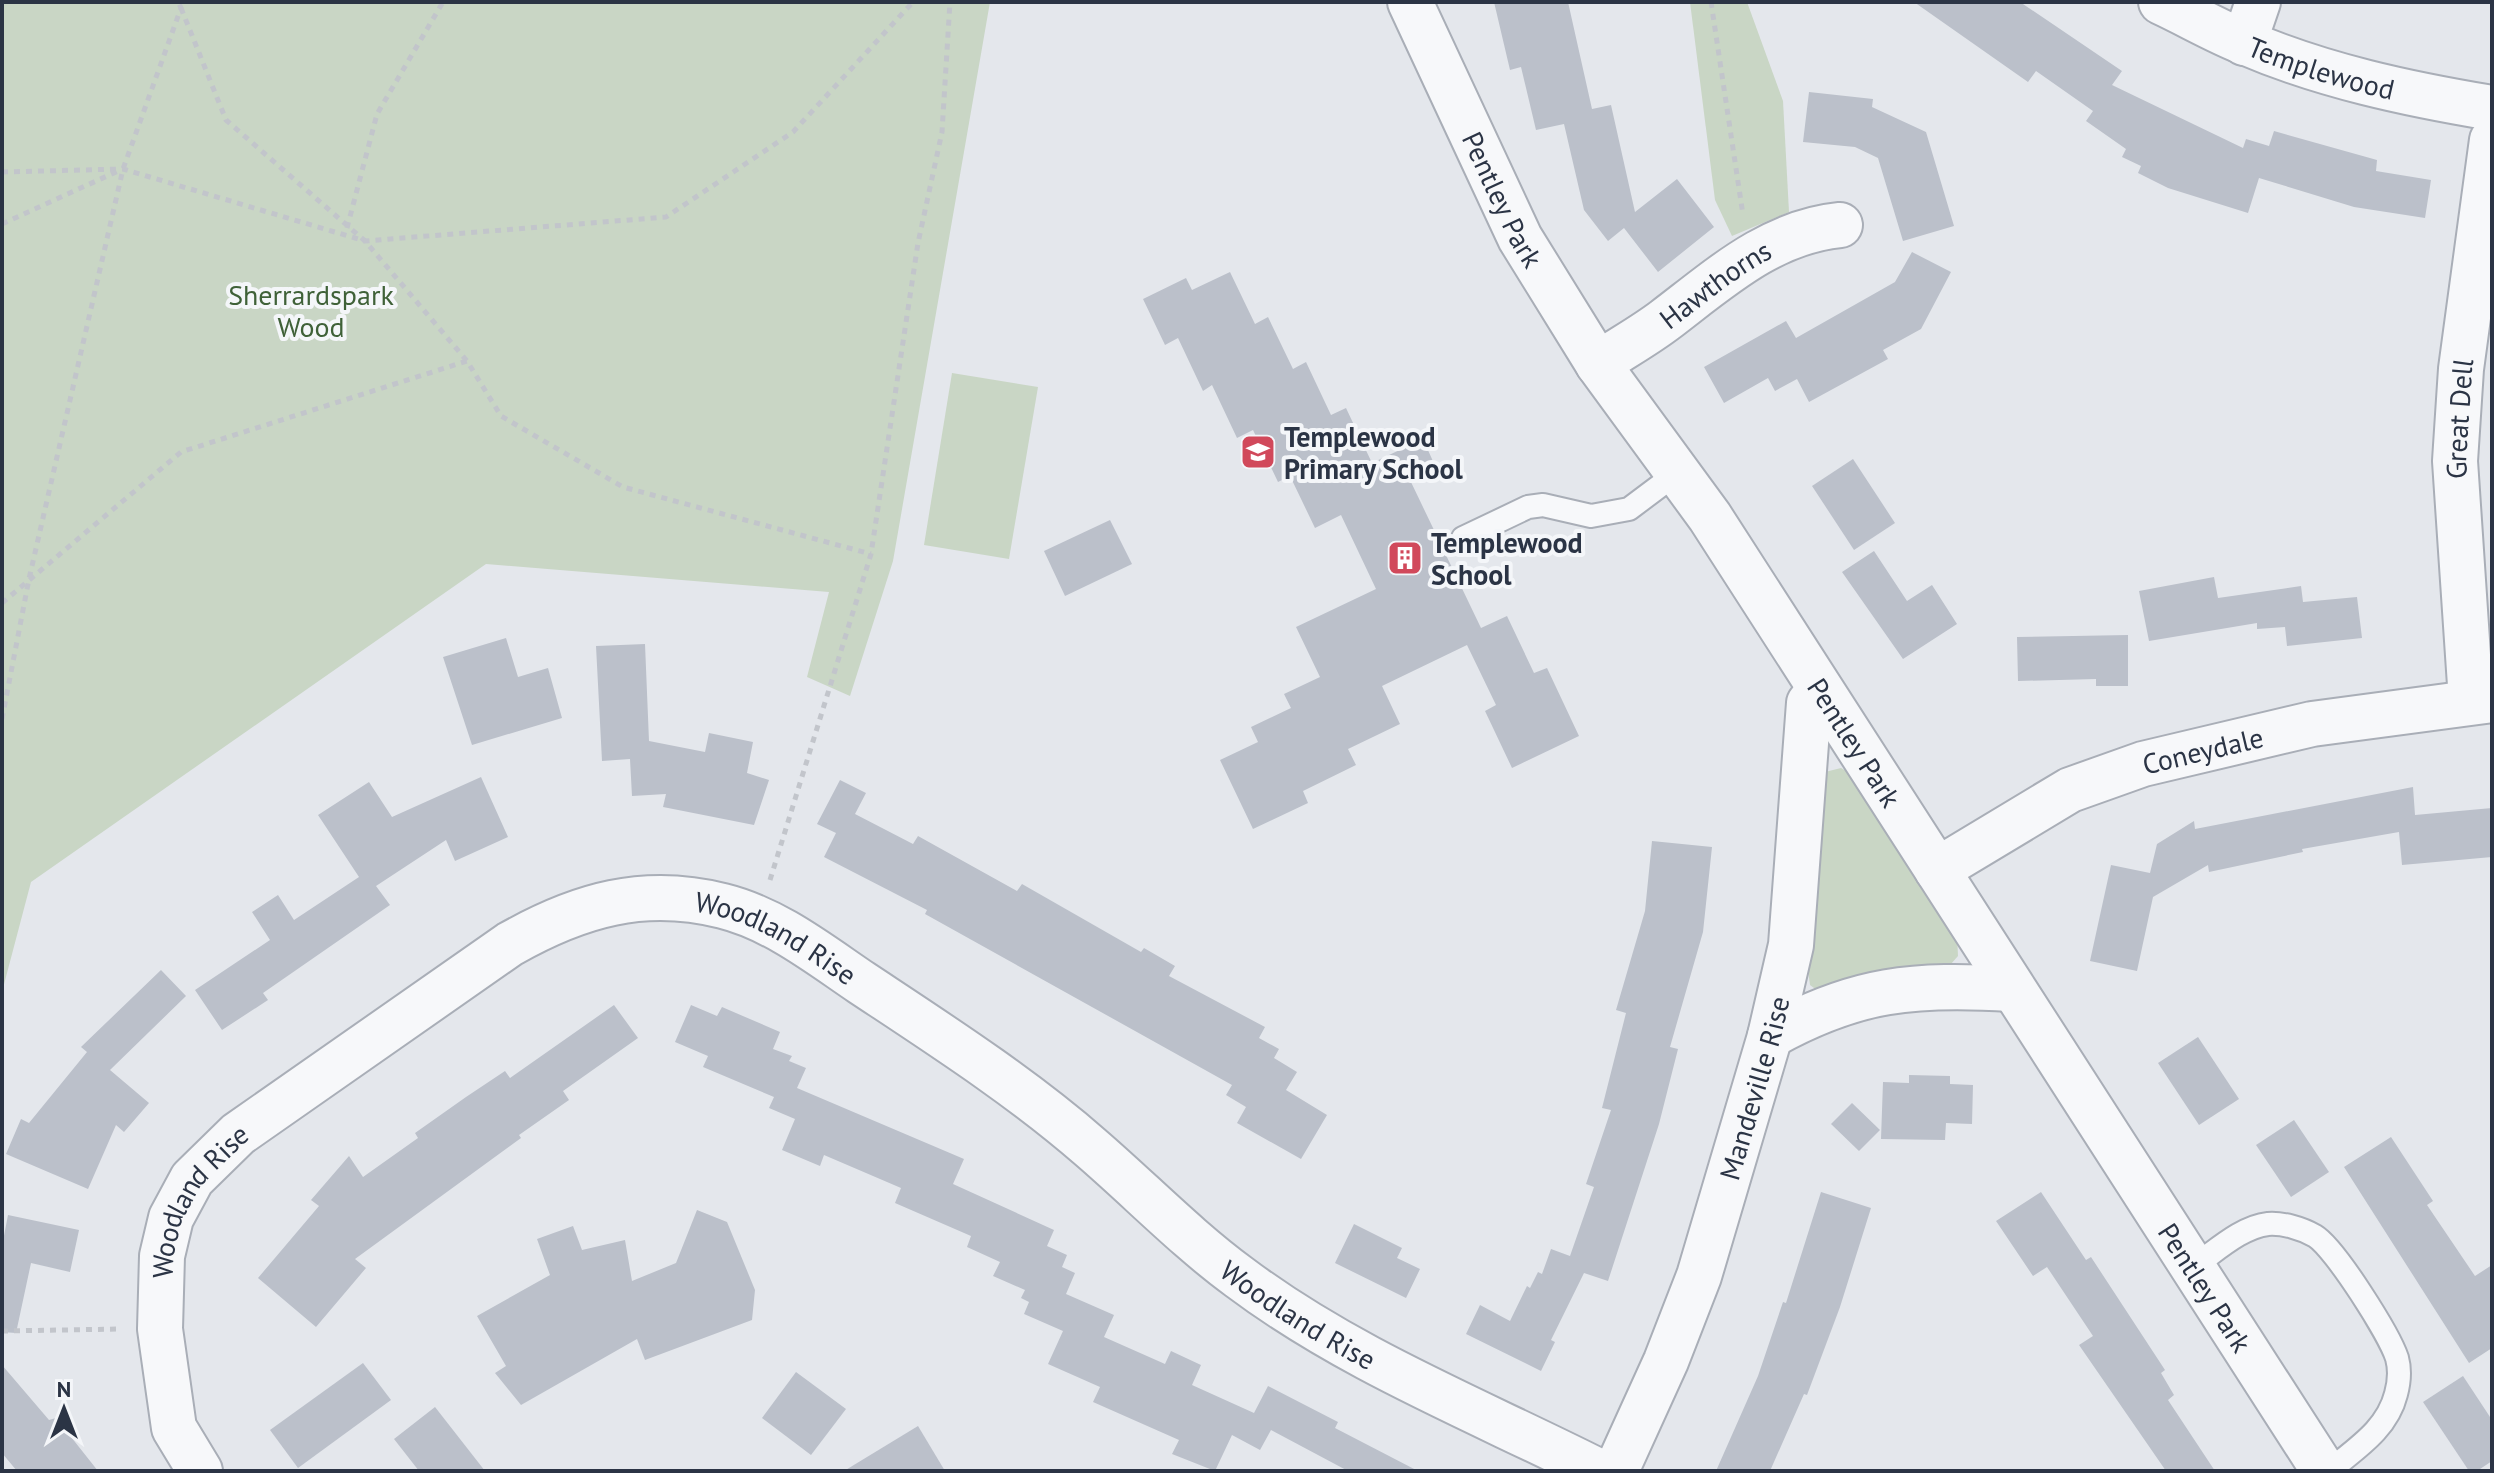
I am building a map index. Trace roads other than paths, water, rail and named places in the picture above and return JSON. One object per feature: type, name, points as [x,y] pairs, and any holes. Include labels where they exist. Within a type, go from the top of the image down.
[{"type":"street","name":"Pentley Park","points":[[1410,2],[1520,238],[1598,364],[1710,517],[2011,989],[2326,1471]]},
{"type":"street","name":"Templewood","points":[[2161,2],[2244,43],[2339,75],[2418,96],[2492,108]]},
{"type":"street","points":[[2244,43],[2258,2]]},
{"type":"street","name":"Great Dell","points":[[2482,700],[2455,461],[2461,369],[2492,140]]},
{"type":"street","name":"Hawthorns","points":[[1598,364],[1661,323],[1749,257],[1815,227],[1840,225]]},
{"type":"street","name":"Mandeville Rise","points":[[1616,1471],[1666,1361],[1699,1276],[1770,1036],[1791,945],[1809,703],[1820,689]]},
{"type":"street","name":"Coneydale","points":[[1937,870],[2070,790],[2143,764],[2312,724],[2482,700]]},
{"type":"street","name":"Woodland Rise","points":[[200,1471],[174,1428],[164,1375],[160,1329],[162,1256],[171,1218],[192,1179],[238,1134],[510,944],[555,918],[621,901],[687,900],[723,906],[759,918],[949,1041],[1089,1145],[1175,1226],[1239,1277],[1302,1321],[1363,1356],[1598,1471]]},
{"type":"street","points":[[1770,1036],[1834,1005],[1893,989],[2011,989]]},
{"type":"lane","points":[[1463,538],[1528,507],[1543,505],[1591,516],[1629,509],[1677,473]]},
{"type":"lane","points":[[2194,1266],[2253,1227],[2271,1224],[2293,1226],[2316,1237],[2331,1251],[2388,1337],[2397,1360],[2399,1378],[2389,1415],[2373,1435],[2326,1471]]},
{"type":"place","name":"Templewood Primary School","points":[[1258,452]]},
{"type":"place","name":"Templewood School","points":[[1405,558]]},
{"type":"park label","name":"Sherrardspark Wood","points":[[311,310]]}]
